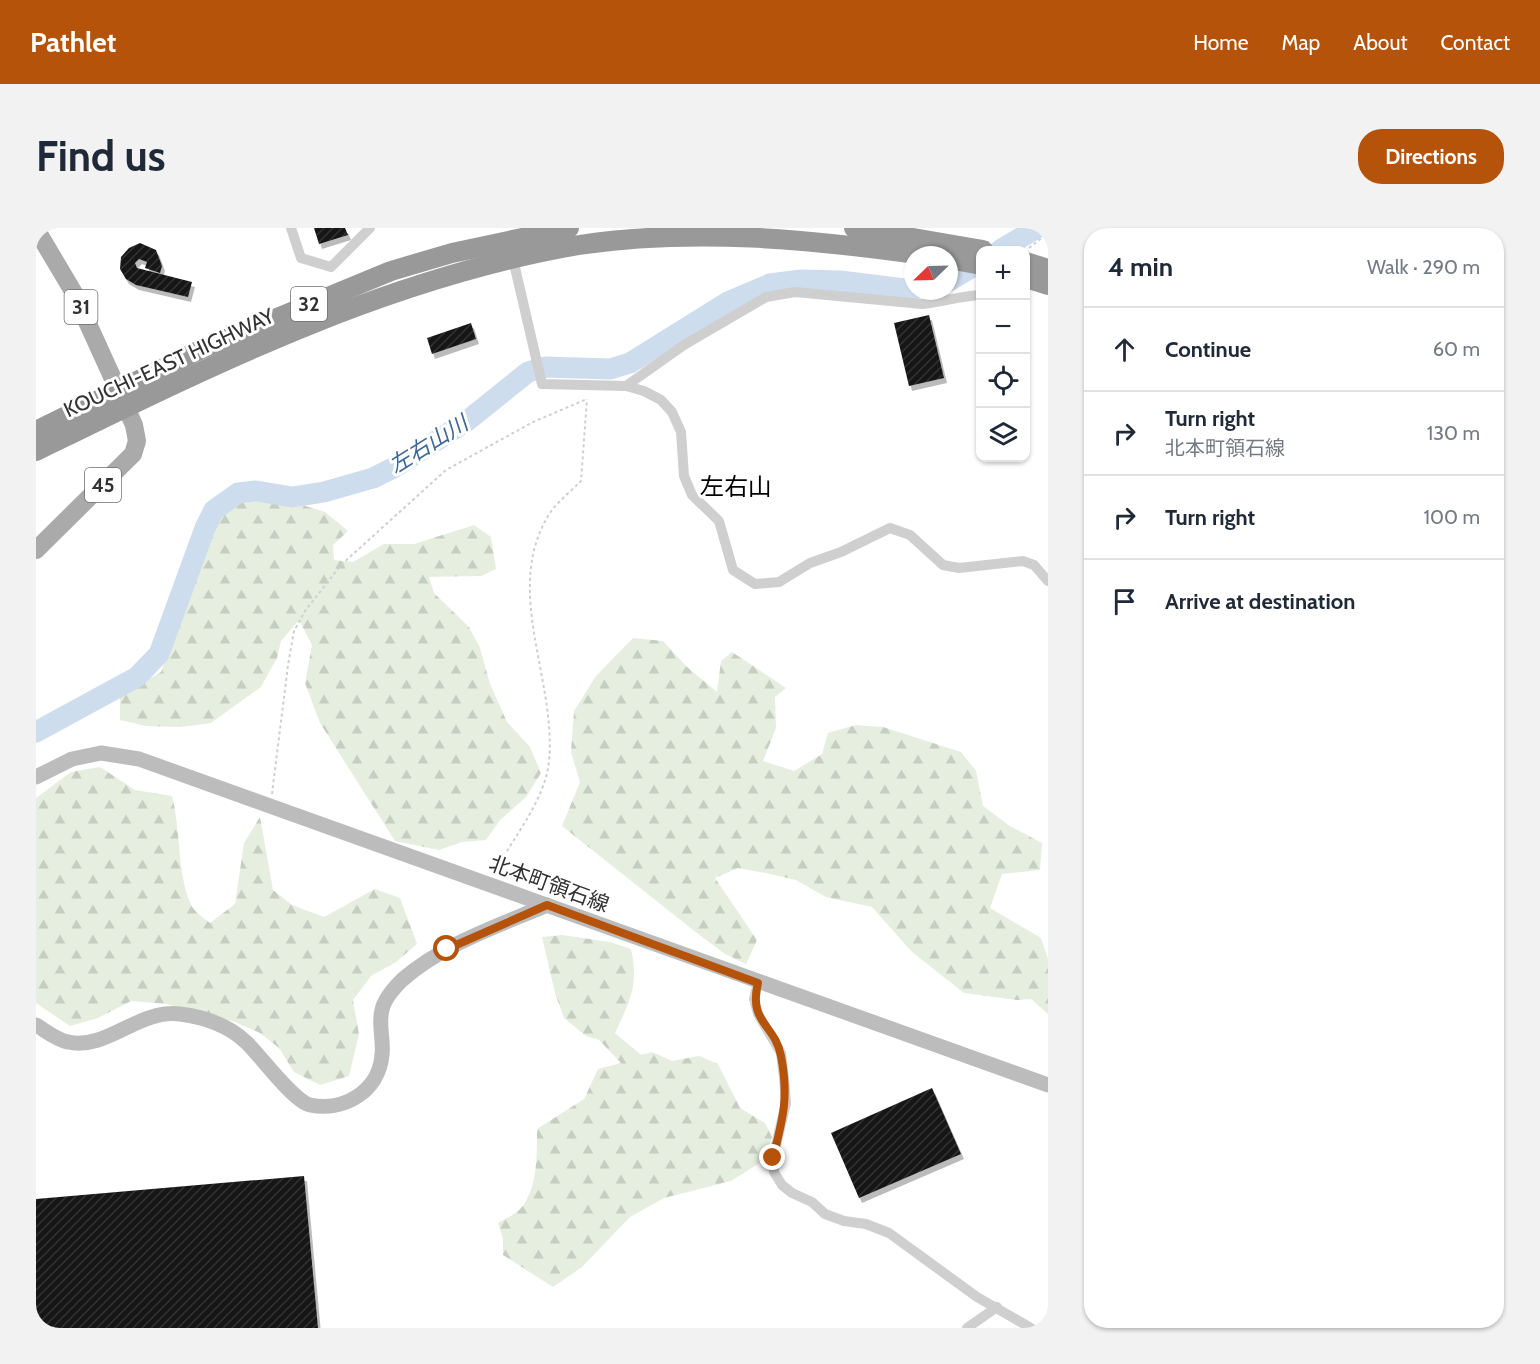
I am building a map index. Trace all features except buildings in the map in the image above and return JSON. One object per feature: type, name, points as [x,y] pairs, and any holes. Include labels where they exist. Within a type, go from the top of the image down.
[{"type":"highway","name":"KOUCHI-EAST HIGHWAY","points":[[36,431],[231,357],[396,291],[510,242],[569,228]]},
{"type":"highway","points":[[854,228],[976,254]]},
{"type":"highway","name":"KOUCHI-EAST HIGHWAY","points":[[510,242],[580,245],[651,238],[729,236],[841,243],[904,252]]},
{"type":"highway","points":[[958,258],[976,254]]},
{"type":"highway","points":[[1030,263],[1048,269]]},
{"type":"highway","points":[[1030,279],[1048,285]]},
{"type":"highway","name":"KOUCHI-EAST HIGHWAY","points":[[36,451],[121,399]]},
{"type":"main road","name":"31","points":[[36,229],[74,293],[121,399]]},
{"type":"main road","name":"45","points":[[36,550],[133,454],[137,441],[134,425],[121,399]]},
{"type":"main road","name":"北本町領石線","points":[[36,777],[72,759],[101,753],[139,759],[758,983],[1048,1085]]},
{"type":"main road","points":[[36,1025],[66,1042],[84,1044],[155,1016],[177,1014],[202,1018],[228,1028],[245,1041],[306,1104],[324,1107],[344,1104],[371,1086],[379,1070],[383,1054],[380,1023],[382,1008],[402,981],[447,949],[547,905]]},
{"type":"street","points":[[291,228],[302,258],[331,267],[370,228]]},
{"type":"street","points":[[510,242],[538,378],[542,384],[549,387],[588,383],[626,386],[644,391],[661,400],[672,412],[681,432],[684,476],[692,495],[719,521],[733,570],[755,584],[779,582],[810,563],[841,552],[890,528],[910,535],[943,565],[959,568],[1023,561],[1034,565],[1048,581]]},
{"type":"street","points":[[626,386],[684,345],[766,297],[781,293],[795,292],[922,304],[940,302],[954,296],[976,295]]},
{"type":"street","points":[[758,983],[754,999],[758,1014],[781,1053],[784,1078],[786,1103],[773,1158],[774,1172],[782,1185],[792,1193],[812,1202],[825,1214],[844,1221],[866,1224],[889,1233],[977,1297],[1031,1328]]},
{"type":"street","points":[[968,1328],[997,1307]]},
{"type":"path","points":[[1030,249],[1048,233]]},
{"type":"path","points":[[271,807],[288,664],[294,631],[305,611],[341,565],[446,470],[533,422],[587,399],[581,481],[552,510],[535,544],[528,586],[548,703],[549,762],[537,800],[488,885]]},
{"type":"green space","points":[[240,501],[299,504],[325,512],[348,531],[333,545],[334,560],[353,562],[384,544],[414,544],[474,525],[491,537],[496,569],[481,576],[429,577],[434,593],[469,627],[480,648],[490,684],[507,722],[530,747],[541,773],[526,797],[500,820],[486,840],[462,842],[439,850],[395,841],[320,723],[305,683],[312,645],[299,620],[281,641],[277,658],[261,687],[211,723],[180,727],[146,726],[120,720],[120,695],[161,672],[212,531],[221,515]]},
{"type":"green space","points":[[633,638],[663,641],[687,667],[717,692],[721,661],[732,652],[786,688],[775,697],[776,728],[763,761],[794,771],[822,754],[828,733],[856,725],[883,727],[961,752],[976,771],[983,806],[1010,826],[1042,843],[1040,870],[1002,874],[990,908],[1041,938],[1048,959],[1048,1014],[1031,999],[1017,1000],[964,993],[912,952],[872,907],[826,897],[796,880],[738,868],[715,878],[757,940],[746,964],[725,954],[693,930],[562,826],[580,782],[571,752],[574,711],[596,676]]},
{"type":"green space","points":[[100,767],[135,790],[172,796],[186,890],[194,909],[210,923],[235,904],[244,843],[260,817],[273,890],[292,905],[324,917],[375,889],[400,898],[417,944],[396,962],[371,976],[353,1000],[359,1034],[349,1076],[320,1085],[294,1072],[279,1048],[260,1033],[235,1022],[167,1004],[131,1001],[98,1018],[70,1026],[36,1003],[36,798],[71,772]]},
{"type":"green space","points":[[562,935],[610,942],[631,949],[634,974],[632,993],[615,1033],[641,1055],[652,1052],[672,1061],[699,1056],[718,1064],[740,1108],[765,1123],[772,1137],[763,1161],[731,1181],[664,1198],[630,1217],[582,1267],[553,1287],[503,1255],[503,1239],[498,1223],[520,1210],[527,1199],[536,1170],[537,1129],[584,1099],[598,1069],[621,1063],[599,1040],[586,1036],[564,1018],[555,993],[542,937]]},
{"type":"waterway","name":"左右山川","points":[[1007,246],[1037,228]]},
{"type":"waterway","name":"左右山川","points":[[958,276],[976,265]]},
{"type":"waterway","name":"左右山川","points":[[36,732],[137,677],[159,654],[205,528],[214,510],[238,493],[256,491],[292,497],[324,492],[373,478],[397,466],[467,421],[528,372],[545,367],[610,369],[630,363],[728,302],[770,284],[801,280],[840,281],[904,289]]},
{"type":"district","name":"左右山","points":[[736,487]]},
{"type":"route","points":[[447,949],[547,905],[758,983],[754,999],[758,1014],[781,1053],[784,1078],[786,1103],[773,1158]]}]
